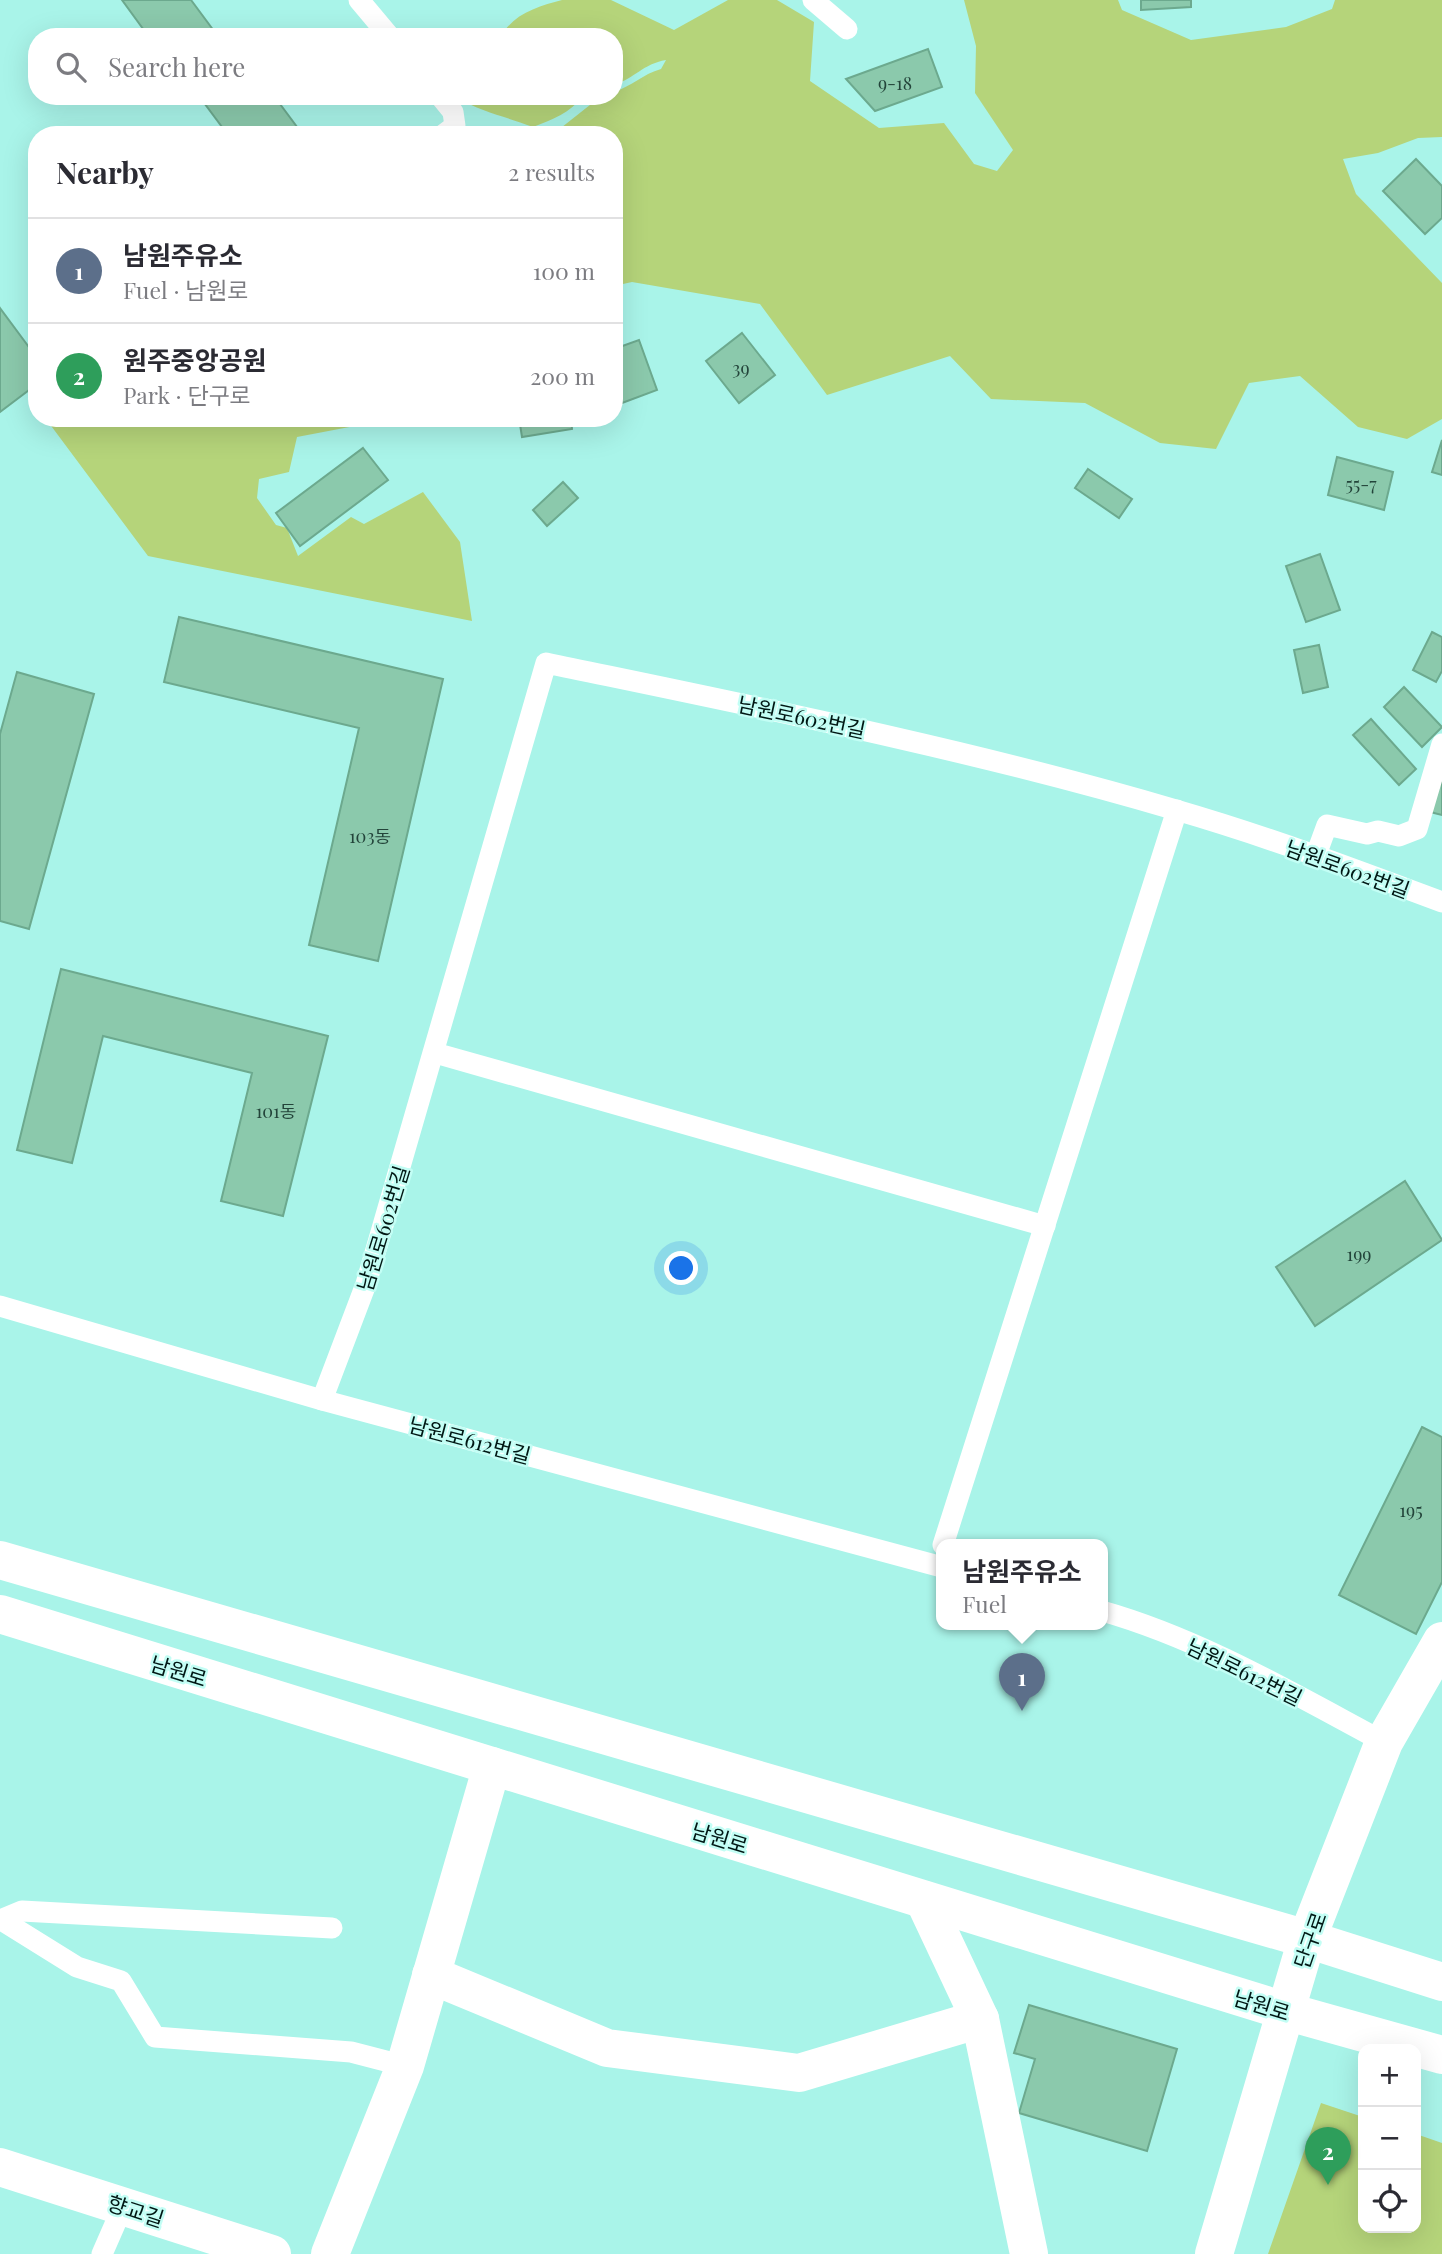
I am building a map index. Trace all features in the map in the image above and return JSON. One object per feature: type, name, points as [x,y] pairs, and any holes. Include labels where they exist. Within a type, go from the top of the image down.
[{"type":"street","points":[[0,1560],[1307,1939],[1442,1982]]},
{"type":"street","name":"남원로","points":[[2,1624],[492,1766],[1285,2011],[1442,2055]]},
{"type":"street","name":"단구로","points":[[1214,2254],[1307,1939],[1384,1742],[1442,1641]]},
{"type":"street","points":[[330,2254],[405,2066],[492,1766]]},
{"type":"street","points":[[924,1900],[980,2019],[1029,2254]]},
{"type":"street","points":[[431,1975],[607,2048],[799,2073],[980,2019]]},
{"type":"street","name":"향교길","points":[[0,2167],[272,2254]]},
{"type":"lane","points":[[359,0],[382,28]]},
{"type":"lane","points":[[813,0],[847,29]]},
{"type":"lane","points":[[447,105],[453,112],[455,126]]},
{"type":"lane","name":"남원로602번길","points":[[322,1400],[366,1284],[435,1054],[546,663],[895,736],[1177,810],[1315,855],[1442,902]]},
{"type":"lane","points":[[1315,855],[1327,825],[1367,834],[1378,831],[1399,836],[1417,829],[1442,744]]},
{"type":"lane","points":[[945,1539],[1177,810]]},
{"type":"lane","points":[[1335,827],[1370,838],[1357,870]]},
{"type":"lane","points":[[435,1054],[1045,1226]]},
{"type":"lane","name":"남원로612번길","points":[[0,1306],[322,1400],[936,1555]]},
{"type":"lane","name":"남원로612번길","points":[[1108,1613],[1147,1624],[1292,1693],[1384,1742]]},
{"type":"lane","points":[[1,1920],[22,1911],[332,1928]]},
{"type":"lane","points":[[1,1920],[77,1967],[121,1981],[155,2037],[351,2052],[405,2066]]},
{"type":"lane","points":[[102,2254],[123,2206]]},
{"type":"green space","points":[[562,0],[611,0],[674,30],[728,0],[777,0],[814,22],[810,81],[879,128],[944,123],[974,164],[997,171],[1013,150],[975,93],[976,46],[964,0],[1118,0],[1122,10],[1191,40],[1286,27],[1332,9],[1335,0],[1442,0],[1442,137],[1418,138],[1378,153],[1343,159],[1356,194],[1442,283],[1442,419],[1407,439],[1358,427],[1300,376],[1249,383],[1216,449],[1160,443],[1085,403],[991,399],[950,356],[827,395],[760,304],[632,282],[623,284],[623,126],[563,126],[590,105],[623,105],[623,88],[661,69],[666,60],[651,65],[623,81],[623,28],[507,28],[535,8]]},
{"type":"green space","points":[[472,105],[574,105],[554,119],[536,126]]},
{"type":"green space","points":[[52,427],[350,427],[297,437],[289,472],[259,479],[257,498],[276,525],[287,528],[298,556],[351,517],[364,524],[423,492],[460,542],[472,621],[148,556]]},
{"type":"green space","points":[[1321,2103],[1358,2115],[1358,2233],[1421,2233],[1421,2136],[1442,2143],[1442,2254],[1268,2254]]},
{"type":"building","points":[[122,0],[191,0],[212,28],[142,28]]},
{"type":"building","points":[[1141,0],[1191,0],[1191,7],[1141,10]]},
{"type":"building","points":[[928,49],[942,87],[875,111],[846,79]]},
{"type":"building","points":[[206,105],[281,105],[296,126],[221,126]]},
{"type":"building","points":[[1416,159],[1442,186],[1442,218],[1425,234],[1383,191]]},
{"type":"building","points":[[0,308],[28,346],[28,391],[0,412]]},
{"type":"building","points":[[742,333],[775,375],[739,403],[706,361]]},
{"type":"building","points":[[639,340],[657,390],[623,403],[623,346]]},
{"type":"building","points":[[520,427],[572,427],[572,429],[522,437]]},
{"type":"building","points":[[1442,440],[1442,475],[1432,472]]},
{"type":"building","points":[[363,448],[388,480],[300,546],[276,513]]},
{"type":"building","points":[[1337,457],[1393,472],[1384,510],[1328,495]]},
{"type":"building","points":[[1088,469],[1132,499],[1119,518],[1075,488]]},
{"type":"building","points":[[563,482],[578,498],[547,526],[533,510]]},
{"type":"building","points":[[1320,554],[1340,610],[1306,622],[1286,566]]},
{"type":"building","points":[[179,617],[443,679],[378,961],[309,945],[359,728],[164,682]]},
{"type":"building","points":[[1432,632],[1442,637],[1442,671],[1436,682],[1413,670]]},
{"type":"building","points":[[1319,645],[1328,687],[1303,693],[1294,650]]},
{"type":"building","points":[[17,672],[94,694],[29,929],[0,921],[0,734]]},
{"type":"building","points":[[1404,687],[1442,727],[1422,747],[1384,707]]},
{"type":"building","points":[[1371,719],[1416,769],[1399,785],[1353,735]]},
{"type":"building","points":[[1442,770],[1442,815],[1430,812]]},
{"type":"building","points":[[61,969],[328,1036],[283,1216],[221,1201],[252,1073],[103,1036],[72,1163],[17,1150]]},
{"type":"building","points":[[1405,1181],[1442,1240],[1315,1326],[1276,1267]]},
{"type":"building","points":[[1422,1427],[1442,1437],[1442,1582],[1416,1634],[1339,1595]]},
{"type":"building","points":[[1029,2005],[1177,2049],[1147,2151],[1019,2113],[1035,2059],[1014,2053]]},
{"type":"place","name":"남원주유소","points":[[1022,1711]]},
{"type":"place","name":"원주중앙공원","points":[[1328,2185]]}]
